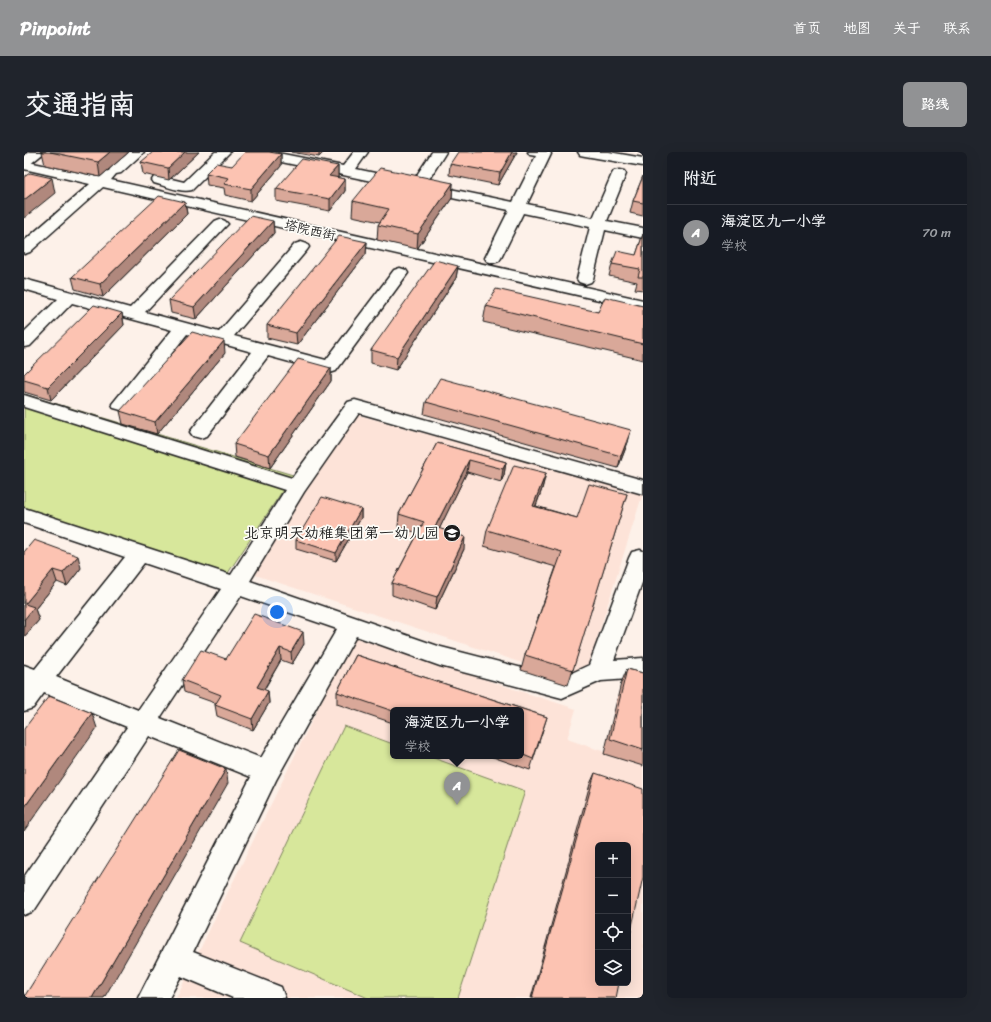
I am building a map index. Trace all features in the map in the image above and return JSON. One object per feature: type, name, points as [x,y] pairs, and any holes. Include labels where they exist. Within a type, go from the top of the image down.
[{"type":"street","points":[[24,163],[38,152]]},
{"type":"street","points":[[24,249],[137,152]]},
{"type":"street","points":[[144,177],[187,187],[223,152]]},
{"type":"street","points":[[347,171],[361,152]]},
{"type":"street","points":[[417,186],[439,152]]},
{"type":"street","points":[[493,258],[544,154],[535,152]]},
{"type":"street","points":[[585,152],[643,162]]},
{"type":"street","points":[[261,153],[643,233]]},
{"type":"street","name":"塔院西街","points":[[24,163],[101,182],[643,305]]},
{"type":"street","points":[[116,170],[130,173]]},
{"type":"street","points":[[585,279],[599,223],[619,174]]},
{"type":"street","points":[[134,314],[220,224]]},
{"type":"street","points":[[223,338],[301,247]]},
{"type":"street","points":[[24,284],[330,368],[400,273]]},
{"type":"street","points":[[24,342],[69,297]]},
{"type":"street","points":[[121,404],[183,328]]},
{"type":"street","points":[[200,432],[263,350]]},
{"type":"street","points":[[24,401],[297,487]]},
{"type":"street","points":[[24,901],[236,585],[297,487],[356,406],[643,487]]},
{"type":"street","points":[[24,515],[236,585],[440,656],[562,688],[598,671],[643,668]]},
{"type":"street","points":[[140,553],[29,686],[144,723],[267,772]]},
{"type":"street","points":[[598,671],[642,555]]},
{"type":"street","points":[[153,998],[267,772],[351,625]]},
{"type":"street","points":[[174,959],[270,998]]},
{"type":"shaded area","name":"北京明天幼稚集团第一幼儿园","points":[[351,413],[643,493],[583,683],[249,573]]},
{"type":"shaded area","points":[[353,637],[576,709],[567,739],[643,765],[643,998],[176,998]]},
{"type":"green space","points":[[24,394],[293,475],[222,582],[24,514]]},
{"type":"green space","points":[[344,726],[390,743],[390,759],[436,759],[525,791],[458,998],[368,998],[240,943]]},
{"type":"building","points":[[50,152],[110,152],[98,162]]},
{"type":"building","points":[[153,152],[185,152],[168,168],[141,162]]},
{"type":"building","points":[[245,152],[269,152],[281,154],[251,189],[224,184],[229,178],[206,173],[216,163],[232,166]]},
{"type":"building","points":[[458,152],[512,152],[500,173],[450,164]]},
{"type":"building","points":[[302,159],[338,166],[329,176],[345,179],[330,199],[276,189]]},
{"type":"building","points":[[380,168],[453,183],[418,234],[378,225],[389,209],[353,201]]},
{"type":"building","points":[[30,173],[52,178],[24,200],[24,177]]},
{"type":"building","points":[[643,176],[643,203],[633,201]]},
{"type":"building","points":[[159,196],[185,202],[100,284],[72,277]]},
{"type":"building","points":[[250,216],[273,221],[194,307],[169,300]]},
{"type":"building","points":[[643,234],[643,277],[638,277],[640,269],[612,264],[617,251],[636,255]]},
{"type":"building","points":[[339,236],[367,242],[296,333],[267,325]]},
{"type":"building","points":[[435,260],[458,266],[397,357],[371,350]]},
{"type":"building","points":[[496,289],[598,312],[605,297],[643,306],[643,344],[486,306]]},
{"type":"building","points":[[94,305],[122,313],[48,387],[24,380],[24,374]]},
{"type":"building","points":[[192,332],[224,341],[155,422],[120,411]]},
{"type":"building","points":[[298,359],[331,368],[269,455],[234,444]]},
{"type":"building","points":[[440,378],[631,430],[621,456],[426,402]]},
{"type":"building","points":[[437,443],[506,462],[503,469],[469,460],[435,527],[465,537],[437,597],[392,583],[424,522],[399,514]]},
{"type":"building","points":[[514,465],[546,473],[533,506],[577,518],[589,484],[627,494],[573,670],[525,655],[562,552],[487,530]]},
{"type":"building","points":[[322,497],[361,509],[336,553],[296,540]]},
{"type":"building","points":[[34,540],[78,556],[63,573],[53,570],[25,604],[34,607],[24,620],[24,552]]},
{"type":"building","points":[[254,614],[303,632],[291,652],[280,648],[257,687],[268,691],[252,719],[215,705],[221,695],[182,680],[201,650],[226,659]]},
{"type":"building","points":[[356,655],[516,707],[390,707],[390,710],[337,692]]},
{"type":"building","points":[[627,669],[643,673],[643,750],[610,739]]},
{"type":"building","points":[[49,696],[92,713],[24,808],[24,729]]},
{"type":"building","points":[[524,710],[547,717],[533,759],[524,755]]},
{"type":"building","points":[[179,750],[226,769],[92,998],[24,998],[24,997]]},
{"type":"building","points":[[595,773],[643,789],[643,877],[631,931],[631,842],[595,842],[595,986],[618,986],[616,998],[532,998]]},
{"type":"place","name":"北京明天幼稚集团第一幼儿园","points":[[452,533]]},
{"type":"place","name":"海淀区九一小学","points":[[457,805]]}]
